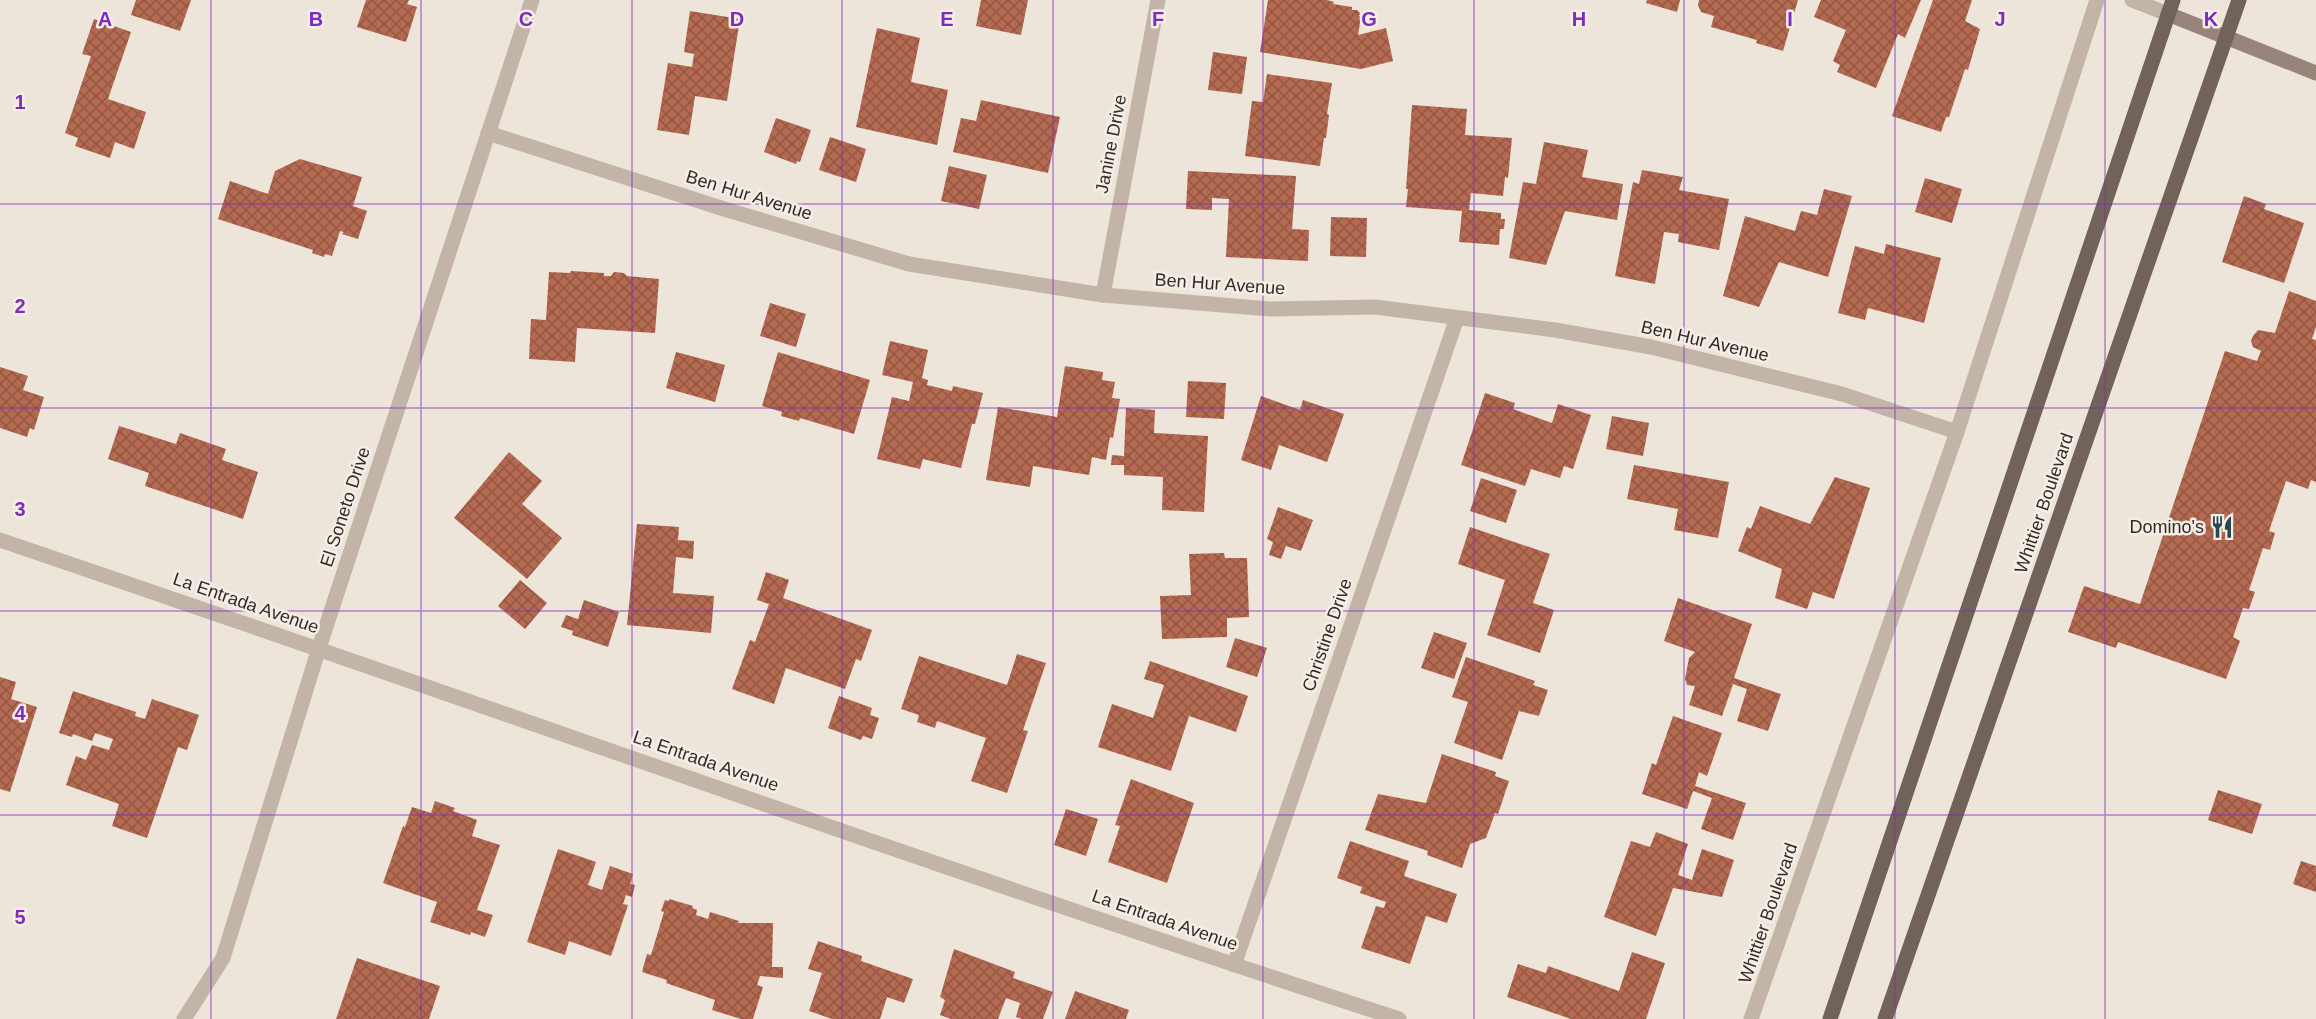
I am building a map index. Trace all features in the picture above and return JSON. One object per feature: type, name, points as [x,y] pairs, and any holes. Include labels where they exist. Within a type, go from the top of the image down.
[{"type":"main road","name":"Whittier Boulevard","points":[[1885,1019],[2239,0]]},
{"type":"main road","name":"Whittier Boulevard","points":[[1830,1019],[2171,7]]},
{"type":"street","name":"El Soneto Drive","points":[[184,1019],[223,958],[319,648],[532,0]]},
{"type":"street","name":"Janine Drive","points":[[1103,295],[1158,0]]},
{"type":"street","name":"Whittier Boulevard","points":[[1751,1019],[1957,432],[2097,0]]},
{"type":"street","points":[[2132,0],[2171,7],[2226,37],[2316,73]]},
{"type":"street","name":"Ben Hur Avenue","points":[[488,133],[909,264],[1103,295],[1270,309],[1375,307],[1555,330],[1651,347],[1842,394],[1957,432]]},
{"type":"street","name":"Christine Drive","points":[[1234,965],[1457,318]]},
{"type":"street","name":"La Entrada Avenue","points":[[0,540],[1234,965],[1399,1019]]},
{"type":"building","points":[[136,0],[191,0],[180,31],[131,15]]},
{"type":"building","points":[[366,0],[409,0],[407,4],[417,7],[406,42],[357,27]]},
{"type":"building","points":[[981,0],[1028,0],[1021,35],[976,26]]},
{"type":"building","points":[[1268,0],[1327,0],[1334,2],[1333,4],[1352,7],[1352,10],[1357,10],[1361,17],[1358,35],[1386,28],[1393,61],[1361,69],[1260,52]]},
{"type":"building","points":[[1647,0],[1680,0],[1677,12],[1646,3]]},
{"type":"building","points":[[1699,0],[1798,0],[1783,51],[1756,43],[1757,40],[1711,27],[1714,16],[1701,12],[1698,5]]},
{"type":"building","points":[[1821,0],[1921,0],[1905,38],[1898,34],[1876,88],[1837,72],[1840,65],[1833,61],[1846,30],[1814,17]]},
{"type":"building","points":[[1933,0],[1972,0],[1965,21],[1980,29],[1968,70],[1965,69],[1949,117],[1946,117],[1941,132],[1892,116]]},
{"type":"building","points":[[690,11],[740,19],[727,101],[695,96],[689,135],[657,130],[668,63],[692,67],[694,54],[684,52]]},
{"type":"building","points":[[94,19],[131,32],[108,99],[146,112],[134,149],[115,142],[110,158],[75,146],[78,138],[65,133],[91,56],[82,54]]},
{"type":"building","points":[[877,28],[920,38],[911,82],[948,90],[937,145],[856,127]]},
{"type":"building","points":[[1213,52],[1247,57],[1242,94],[1208,90]]},
{"type":"building","points":[[1267,74],[1332,83],[1326,138],[1324,138],[1320,166],[1245,156],[1252,101],[1263,102]]},
{"type":"building","points":[[981,100],[1060,117],[1048,173],[953,152],[961,118],[976,121]]},
{"type":"building","points":[[1412,105],[1467,109],[1465,135],[1512,138],[1508,178],[1505,177],[1503,196],[1471,193],[1469,210],[1501,213],[1501,219],[1505,219],[1504,229],[1500,229],[1499,245],[1459,242],[1462,211],[1406,207]]},
{"type":"building","points":[[776,118],[811,130],[800,162],[797,161],[796,164],[764,152]]},
{"type":"building","points":[[830,137],[866,149],[856,182],[819,170]]},
{"type":"building","points":[[1544,142],[1588,150],[1582,177],[1623,184],[1617,220],[1565,211],[1546,265],[1509,258],[1523,182],[1536,184]]},
{"type":"building","points":[[300,159],[362,177],[353,206],[367,211],[358,239],[342,234],[344,232],[340,231],[332,256],[325,254],[324,257],[312,253],[313,250],[218,219],[230,181],[268,194],[275,171]]},
{"type":"building","points":[[949,166],[987,175],[979,209],[941,201]]},
{"type":"building","points":[[1642,170],[1683,177],[1679,190],[1729,199],[1719,250],[1678,242],[1679,234],[1664,232],[1655,284],[1615,276],[1633,182],[1639,184]]},
{"type":"building","points":[[1188,171],[1296,176],[1292,229],[1309,230],[1308,261],[1226,257],[1229,199],[1212,198],[1212,210],[1186,209]]},
{"type":"building","points":[[1925,178],[1962,189],[1952,223],[1915,212]]},
{"type":"building","points":[[1824,189],[1852,196],[1828,277],[1779,262],[1759,307],[1723,296],[1745,216],[1795,231],[1801,211],[1817,215]]},
{"type":"building","points":[[2244,196],[2266,204],[2264,209],[2304,223],[2284,283],[2222,262]]},
{"type":"building","points":[[1331,217],[1367,218],[1366,257],[1330,256]]},
{"type":"building","points":[[1886,244],[1941,258],[1924,323],[1868,308],[1865,320],[1838,313],[1855,246],[1884,254]]},
{"type":"building","points":[[571,271],[604,273],[604,276],[611,276],[614,272],[624,273],[627,276],[659,279],[655,333],[577,328],[575,362],[529,359],[531,319],[546,320],[549,272],[570,273]]},
{"type":"building","points":[[2289,291],[2316,301],[2316,327],[2312,339],[2316,340],[2316,482],[2311,480],[2308,489],[2286,481],[2269,531],[2275,533],[2270,550],[2263,548],[2249,590],[2255,592],[2249,609],[2243,608],[2233,637],[2240,641],[2226,679],[2118,642],[2116,648],[2068,632],[2084,586],[2140,604],[2225,351],[2257,361],[2261,351],[2253,347],[2251,341],[2253,336],[2258,330],[2275,333]]},
{"type":"building","points":[[770,303],[806,314],[796,347],[760,336]]},
{"type":"building","points":[[890,341],[928,350],[922,378],[928,380],[927,385],[952,391],[953,386],[983,393],[975,424],[972,424],[961,468],[923,459],[920,469],[877,459],[892,397],[909,401],[913,382],[882,375]]},
{"type":"building","points":[[676,352],[725,365],[715,402],[666,388]]},
{"type":"building","points":[[778,352],[870,380],[854,434],[800,418],[799,421],[781,416],[782,412],[762,406]]},
{"type":"building","points":[[1065,366],[1103,372],[1102,380],[1115,382],[1112,398],[1120,399],[1113,438],[1110,437],[1106,460],[1092,457],[1089,475],[1033,466],[1030,487],[986,480],[998,407],[1057,417]]},
{"type":"building","points":[[0,367],[28,376],[23,390],[44,397],[34,430],[30,428],[27,437],[0,428]]},
{"type":"building","points":[[1188,381],[1226,383],[1224,419],[1186,417]]},
{"type":"building","points":[[1485,393],[1515,403],[1513,409],[1552,423],[1558,404],[1591,415],[1573,469],[1564,466],[1560,478],[1531,469],[1525,486],[1461,465]]},
{"type":"building","points":[[1261,396],[1300,410],[1303,400],[1344,414],[1327,462],[1279,445],[1271,470],[1241,460]]},
{"type":"building","points":[[1126,408],[1155,410],[1154,433],[1208,436],[1204,512],[1162,510],[1163,477],[1124,475],[1124,465],[1111,465],[1112,455],[1124,456]]},
{"type":"building","points":[[1612,416],[1649,423],[1643,456],[1606,449]]},
{"type":"building","points":[[119,426],[176,444],[180,433],[226,449],[222,460],[258,472],[243,519],[145,486],[149,473],[108,459]]},
{"type":"building","points":[[509,452],[542,481],[522,504],[562,538],[527,579],[454,518]]},
{"type":"building","points":[[1634,465],[1729,482],[1718,538],[1674,530],[1678,509],[1627,499]]},
{"type":"building","points":[[1835,477],[1870,488],[1834,599],[1813,592],[1807,609],[1775,598],[1782,569],[1738,551],[1747,527],[1751,529],[1760,506],[1810,524]]},
{"type":"building","points":[[1481,478],[1517,490],[1506,523],[1470,511]]},
{"type":"building","points":[[1278,507],[1313,520],[1301,551],[1286,546],[1281,559],[1269,555],[1273,542],[1267,539]]},
{"type":"building","points":[[637,524],[679,527],[678,540],[694,541],[693,559],[676,557],[673,593],[714,596],[711,633],[627,625]]},
{"type":"building","points":[[1470,527],[1550,554],[1533,603],[1554,610],[1540,653],[1487,635],[1505,580],[1458,564]]},
{"type":"building","points":[[1224,553],[1225,558],[1247,558],[1249,617],[1227,618],[1227,637],[1162,639],[1160,596],[1191,595],[1189,554]]},
{"type":"building","points":[[766,572],[789,580],[783,598],[872,630],[861,661],[856,659],[845,689],[786,668],[774,704],[732,689],[750,640],[755,642],[769,604],[757,600]]},
{"type":"building","points":[[520,580],[547,603],[525,629],[498,606]]},
{"type":"building","points":[[1678,598],[1752,624],[1734,678],[1781,694],[1768,731],[1737,721],[1747,689],[1733,684],[1722,716],[1689,705],[1695,686],[1687,685],[1685,679],[1689,658],[1695,652],[1664,641]]},
{"type":"building","points":[[584,600],[619,612],[608,647],[572,635],[573,631],[561,627],[566,615],[578,619]]},
{"type":"building","points":[[1434,632],[1467,643],[1454,679],[1421,668]]},
{"type":"building","points":[[1235,638],[1267,648],[1257,677],[1226,667]]},
{"type":"building","points":[[1017,654],[1046,663],[1023,730],[1028,731],[1007,793],[971,781],[986,738],[937,721],[935,728],[917,722],[919,715],[901,709],[919,656],[1007,685]]},
{"type":"building","points":[[1466,657],[1535,681],[1533,685],[1548,690],[1539,716],[1519,711],[1502,760],[1454,743],[1468,702],[1452,697]]},
{"type":"building","points":[[1150,661],[1248,696],[1236,732],[1189,716],[1171,771],[1098,747],[1112,704],[1153,718],[1164,685],[1144,679]]},
{"type":"building","points":[[0,677],[16,682],[11,699],[37,707],[10,792],[0,789]]},
{"type":"building","points":[[73,691],[136,712],[135,716],[145,719],[152,699],[199,715],[187,750],[178,747],[147,838],[112,826],[119,804],[66,785],[76,756],[86,760],[92,745],[109,750],[113,739],[95,733],[92,741],[73,734],[72,737],[59,733]]},
{"type":"building","points":[[839,696],[872,708],[870,715],[879,718],[872,739],[863,736],[861,740],[828,728]]},
{"type":"building","points":[[1673,716],[1722,733],[1707,776],[1699,772],[1695,786],[1746,803],[1733,840],[1701,829],[1712,798],[1693,791],[1687,809],[1642,794],[1652,763],[1656,765]]},
{"type":"building","points":[[1442,754],[1496,772],[1495,776],[1509,781],[1498,814],[1495,813],[1486,838],[1470,844],[1462,868],[1427,855],[1428,851],[1365,830],[1378,794],[1426,803]]},
{"type":"building","points":[[1131,779],[1194,803],[1167,883],[1108,862],[1120,826],[1115,825]]},
{"type":"building","points":[[2218,790],[2262,804],[2252,834],[2208,820]]},
{"type":"building","points":[[435,801],[455,808],[453,811],[477,820],[472,836],[500,845],[477,910],[493,915],[485,937],[471,932],[470,935],[430,922],[437,902],[383,883],[412,807],[431,813]]},
{"type":"building","points":[[1066,809],[1098,819],[1086,856],[1054,845]]},
{"type":"building","points":[[1656,832],[1688,844],[1678,875],[1692,880],[1702,849],[1734,860],[1722,897],[1673,888],[1656,936],[1604,917],[1631,841],[1650,847]]},
{"type":"building","points":[[1350,841],[1409,861],[1404,876],[1457,894],[1447,923],[1426,916],[1410,964],[1361,948],[1376,906],[1384,908],[1386,902],[1360,893],[1362,887],[1337,878]]},
{"type":"building","points":[[558,849],[596,862],[588,885],[602,890],[610,866],[633,874],[630,884],[635,885],[632,897],[626,895],[623,904],[628,905],[611,956],[569,941],[565,955],[527,942]]},
{"type":"building","points":[[2301,861],[2316,866],[2316,892],[2293,884]]},
{"type":"building","points":[[669,899],[693,906],[692,908],[697,910],[696,915],[708,919],[710,912],[739,921],[738,923],[773,923],[772,967],[783,967],[783,978],[760,976],[757,985],[763,987],[753,1019],[741,1019],[712,1010],[715,1000],[642,972],[647,954],[651,955],[664,912],[661,911],[665,900],[669,901]]},
{"type":"building","points":[[818,941],[862,956],[861,961],[913,979],[904,1003],[887,997],[880,1019],[832,1019],[809,1011],[822,973],[808,969]]},
{"type":"building","points":[[954,949],[1015,972],[1013,978],[1053,992],[1043,1019],[1016,1017],[1020,1003],[1006,998],[998,1019],[951,1019],[940,1015],[945,1000],[940,997]]},
{"type":"building","points":[[1632,952],[1665,963],[1646,1019],[1571,1019],[1507,997],[1518,964],[1546,973],[1548,966],[1619,991]]},
{"type":"building","points":[[357,958],[440,986],[429,1019],[336,1019]]},
{"type":"building","points":[[1075,991],[1129,1010],[1126,1019],[1065,1019]]},
{"type":"place","name":"Domino's","points":[[2222,527]]}]
